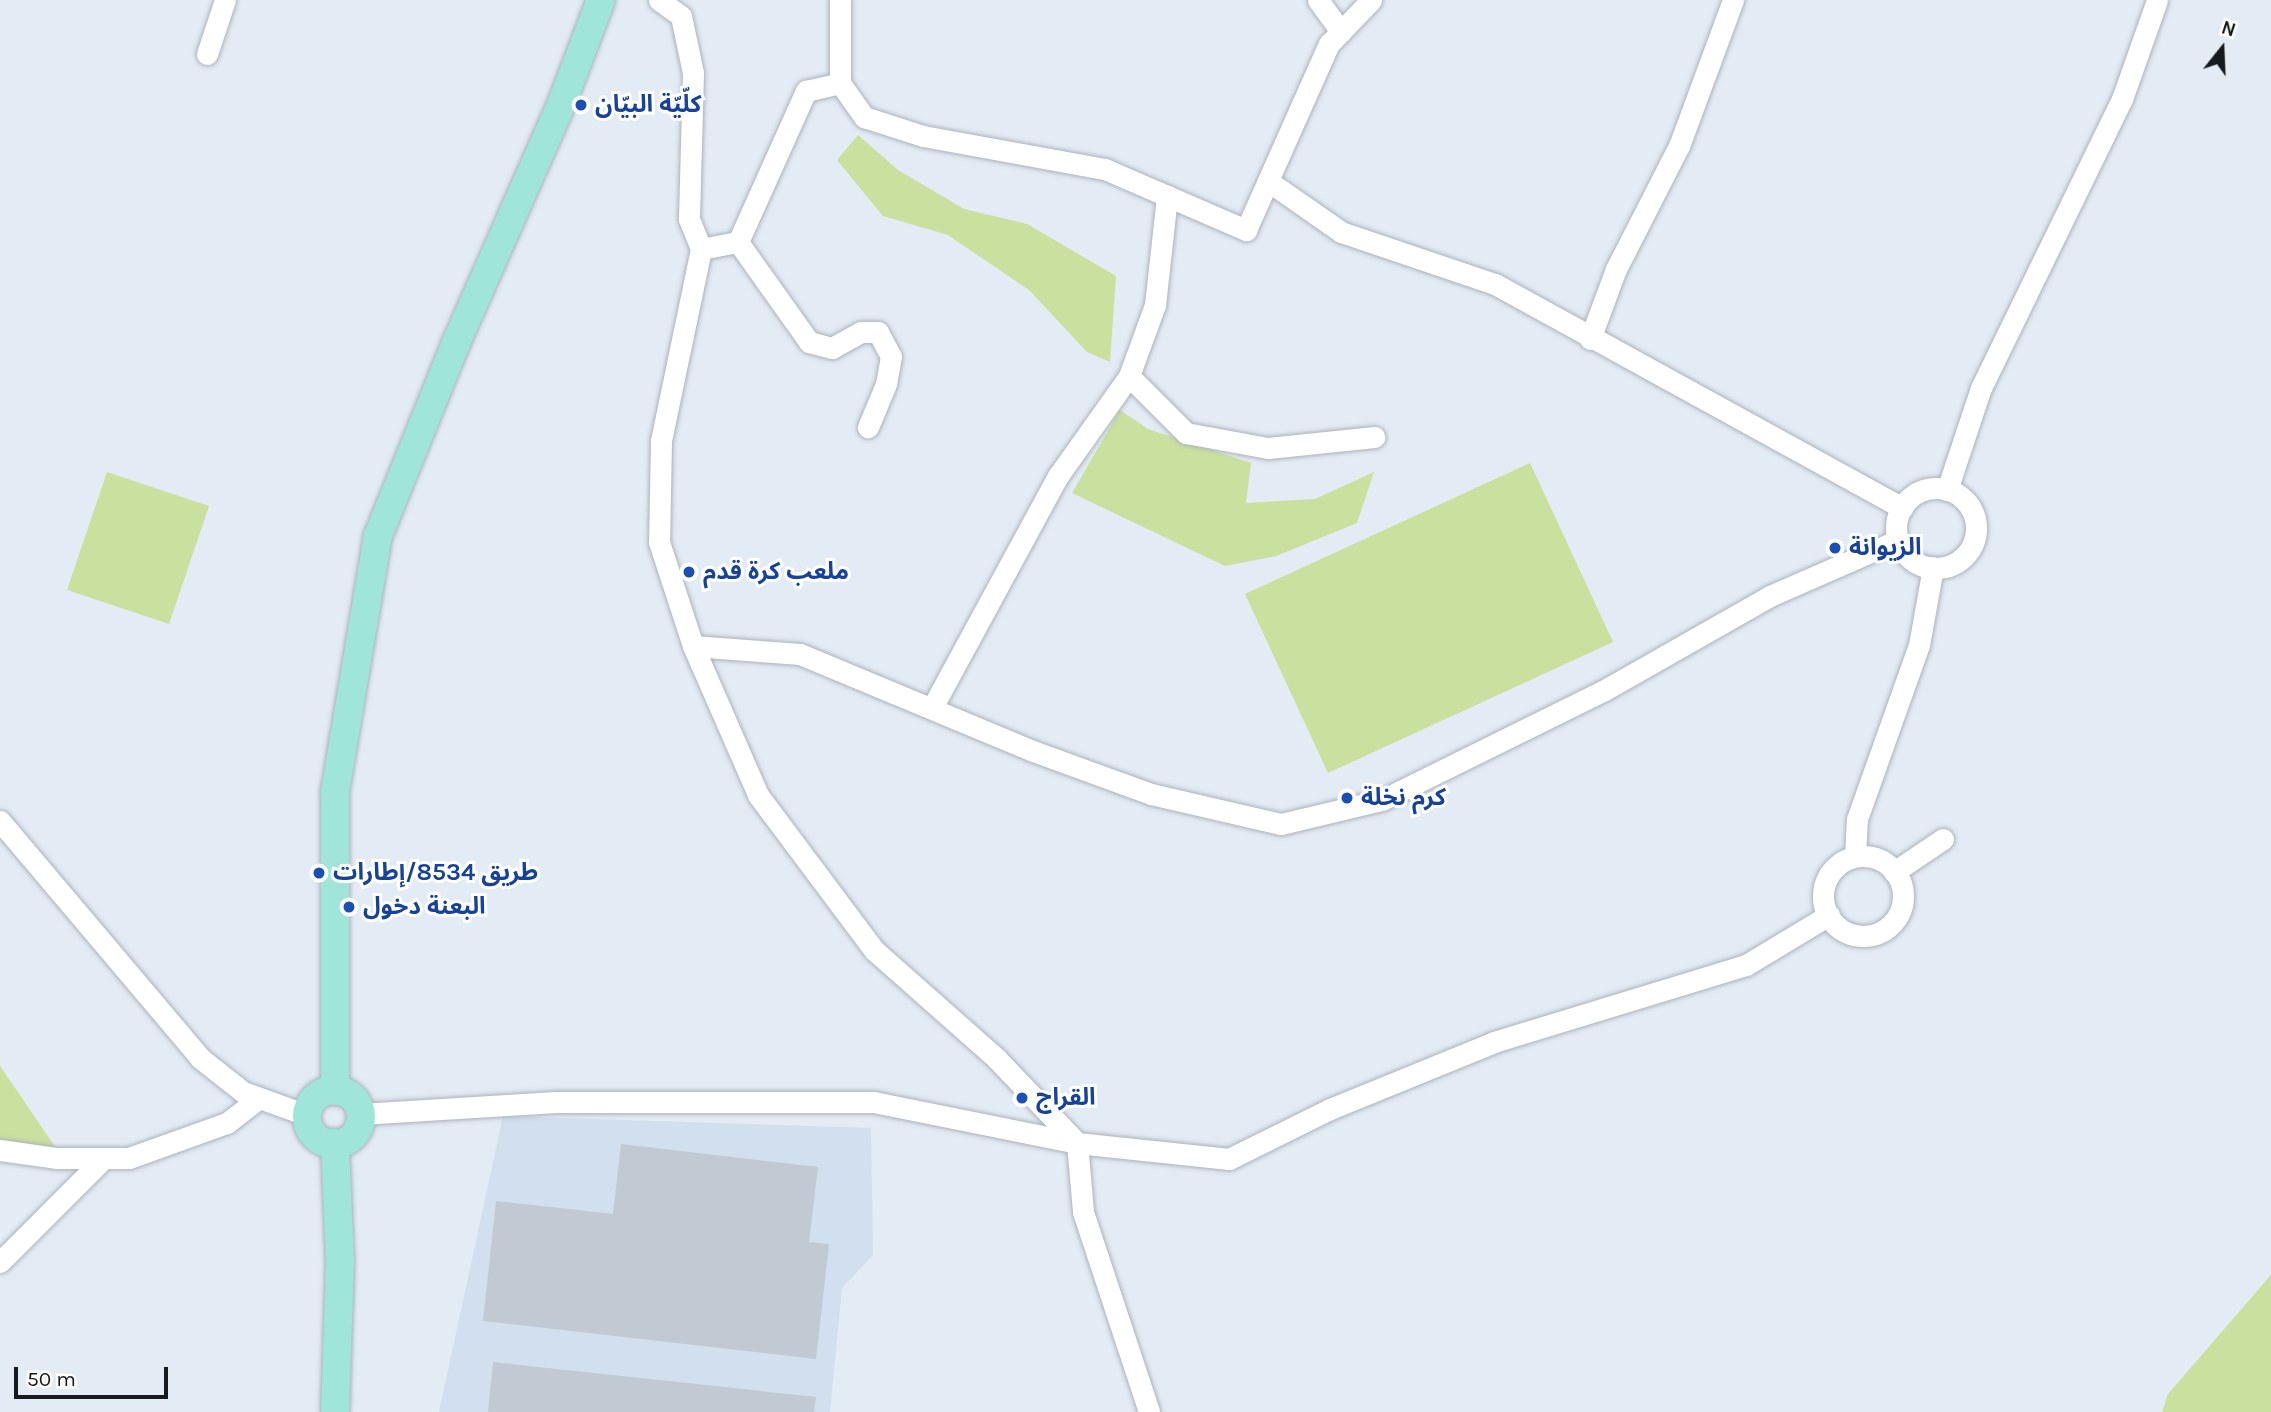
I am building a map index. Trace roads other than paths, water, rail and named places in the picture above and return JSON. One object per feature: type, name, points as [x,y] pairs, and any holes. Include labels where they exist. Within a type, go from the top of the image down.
[{"type":"main road","points":[[335,1091],[335,792],[378,536],[456,343],[563,100],[601,0]]},
{"type":"main road","points":[[335,1091],[349,1095],[360,1114],[355,1134],[335,1143],[312,1133],[307,1115],[313,1100],[335,1091]]},
{"type":"main road","points":[[335,1143],[340,1262],[335,1412]]},
{"type":"street","points":[[207,54],[225,0]]},
{"type":"street","points":[[659,0],[681,16],[693,73],[689,219],[701,249],[661,441],[659,542],[693,646],[758,795],[874,950],[998,1059],[1077,1143],[1083,1212],[1149,1412]]},
{"type":"street","points":[[840,0],[840,83],[864,117],[923,136],[1105,169],[1246,230],[1329,44],[1371,0]]},
{"type":"street","points":[[1318,0],[1341,32]]},
{"type":"street","points":[[1590,339],[1616,270],[1679,146],[1733,0]]},
{"type":"street","points":[[1947,490],[1981,388],[2122,99],[2157,0]]},
{"type":"street","points":[[738,242],[806,91],[840,83]]},
{"type":"street","points":[[1268,181],[1341,232],[1495,284],[1590,339],[1902,508]]},
{"type":"street","points":[[933,706],[1058,476],[1129,376],[1155,305],[1167,196]]},
{"type":"street","points":[[701,249],[738,242]]},
{"type":"street","points":[[738,242],[808,342],[832,348],[860,332],[878,332],[891,356],[886,384],[868,427]]},
{"type":"street","points":[[1129,376],[1186,433],[1268,448],[1374,437]]},
{"type":"street","points":[[1947,490],[1964,500],[1972,510],[1976,536],[1963,558],[1933,567],[1913,561],[1898,540],[1902,508],[1916,493],[1947,490]]},
{"type":"street","points":[[693,646],[800,654],[933,706],[1033,751],[1151,794],[1281,824],[1381,800],[1603,691],[1770,596],[1898,540]]},
{"type":"street","points":[[1855,856],[1857,819],[1919,645],[1933,567]]},
{"type":"street","points":[[0,821],[200,1058],[243,1093],[307,1115]]},
{"type":"street","points":[[1894,872],[1942,839]]},
{"type":"street","points":[[1855,856],[1881,860],[1894,872],[1902,903],[1890,925],[1879,932],[1852,934],[1829,915],[1823,894],[1825,881],[1832,869],[1855,856]]},
{"type":"street","points":[[360,1114],[556,1102],[874,1102],[1077,1143],[1229,1159],[1330,1109],[1494,1042],[1746,965],[1829,915]]},
{"type":"street","points":[[0,1150],[128,1158],[227,1123],[258,1099]]},
{"type":"street","points":[[0,1262],[104,1158]]},
{"type":"place","name":"كلّيّة البيّان","points":[[581,105]]},
{"type":"place","name":"الزيوانة","points":[[1835,548]]},
{"type":"place","name":"ملعب كرة قدم","points":[[689,572]]},
{"type":"place","name":"كرم نخلة","points":[[1347,798]]},
{"type":"place","name":"طريق 8534/إطارات","points":[[319,873]]},
{"type":"place","name":"البعنة دخول","points":[[349,907]]},
{"type":"place","name":"القراج","points":[[1022,1098]]}]
